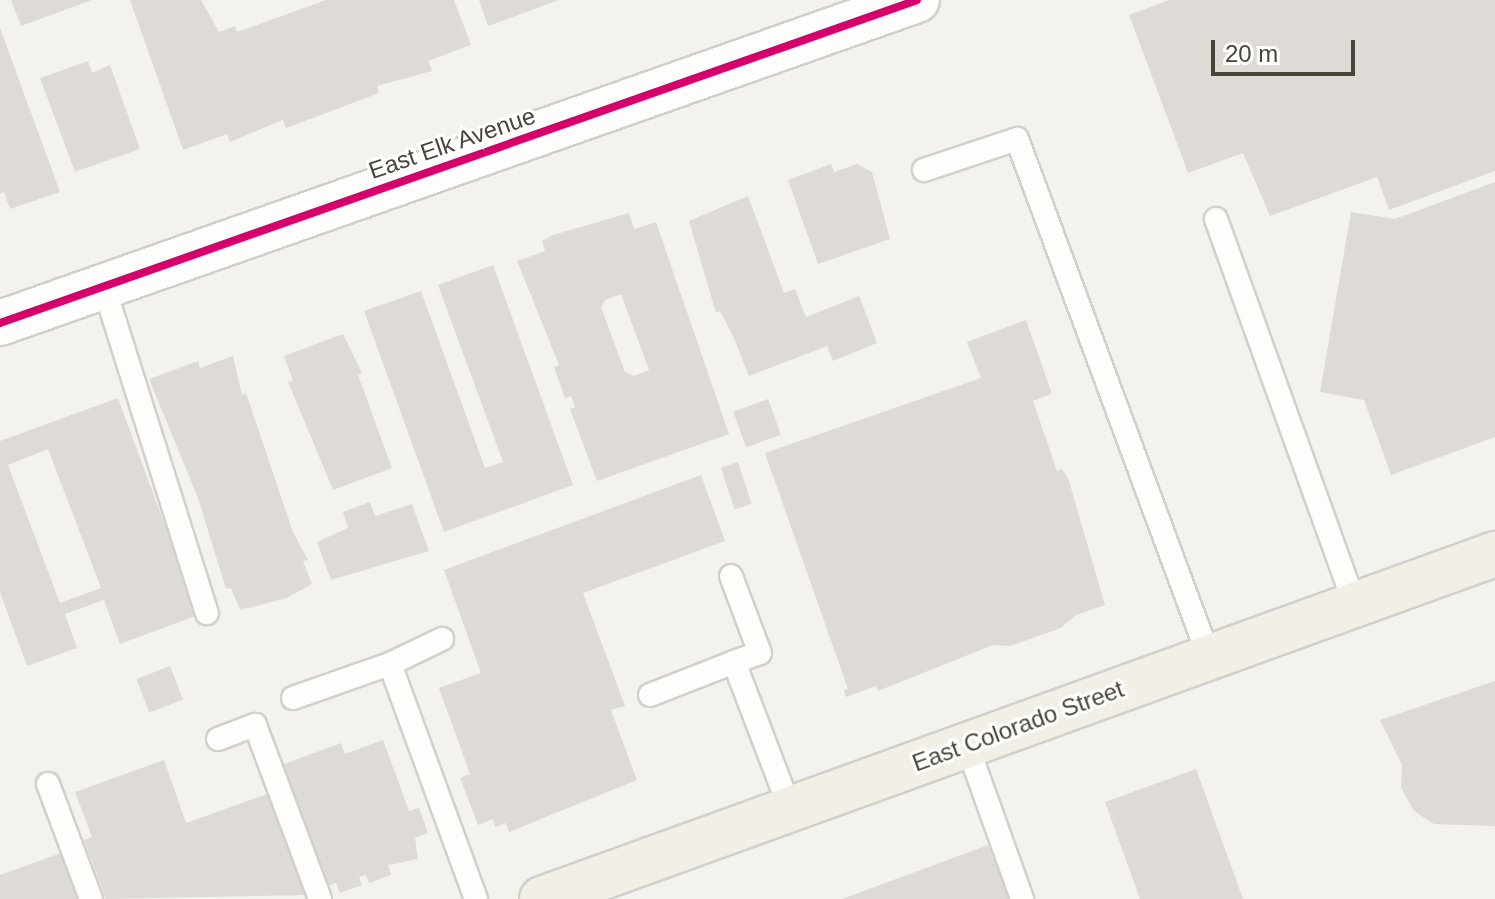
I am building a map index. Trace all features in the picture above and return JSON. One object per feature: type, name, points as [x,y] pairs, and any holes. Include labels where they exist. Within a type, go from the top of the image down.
[{"type":"main road","name":"East Colorado Street","points":[[542,899],[1495,554]]},
{"type":"street","name":"East Elk Avenue","points":[[0,323],[917,0]]},
{"type":"lane","points":[[924,170],[1017,139],[1209,657]]},
{"type":"lane","points":[[1216,219],[1355,605]]},
{"type":"lane","points":[[104,287],[207,613]]},
{"type":"lane","points":[[650,695],[760,653],[731,576]]},
{"type":"lane","points":[[293,698],[390,664],[442,639]]},
{"type":"lane","points":[[734,662],[790,809]]},
{"type":"lane","points":[[390,664],[476,899]]},
{"type":"lane","points":[[218,739],[255,725],[320,899]]},
{"type":"lane","points":[[967,745],[1022,899]]},
{"type":"lane","points":[[48,784],[91,899]]},
{"type":"building","points":[[11,0],[92,0],[21,26]]},
{"type":"building","points":[[130,0],[201,0],[219,32],[235,26],[237,32],[326,0],[454,0],[471,45],[428,61],[432,71],[377,86],[379,93],[286,128],[283,120],[230,142],[227,134],[183,150]]},
{"type":"building","points":[[479,0],[559,0],[488,26]]},
{"type":"building","points":[[1169,0],[1495,0],[1495,171],[1389,210],[1377,177],[1270,216],[1243,153],[1188,173],[1129,15]]},
{"type":"building","points":[[0,28],[60,192],[10,209],[4,192],[0,194]]},
{"type":"building","points":[[88,61],[92,73],[110,65],[140,149],[75,172],[40,78]]},
{"type":"building","points":[[831,164],[834,172],[857,164],[872,172],[890,239],[818,264],[788,180]]},
{"type":"building","points":[[1495,182],[1495,437],[1391,475],[1364,400],[1320,392],[1351,212],[1395,219]]},
{"type":"building","points":[[748,196],[784,293],[795,289],[806,317],[859,296],[877,343],[833,361],[827,346],[749,376],[720,311],[716,313],[689,221]]},
{"type":"building","points":[[629,213],[634,229],[656,222],[729,434],[597,481],[570,409],[575,407],[571,396],[565,398],[554,367],[559,365],[517,261],[545,251],[542,241]],"holes":[[[621,294],[649,370],[634,376],[625,372],[601,307],[605,300]]]},
{"type":"building","points":[[493,265],[573,485],[444,532],[364,311],[421,291],[485,468],[503,462],[438,285]]},
{"type":"building","points":[[1026,320],[1052,394],[1033,401],[1057,471],[1062,469],[1068,478],[1105,605],[1076,615],[1061,628],[1010,646],[993,645],[878,691],[876,686],[846,697],[844,690],[848,689],[765,453],[981,378],[967,342]]},
{"type":"building","points":[[343,334],[362,373],[358,375],[392,468],[333,490],[288,382],[293,381],[284,356]]},
{"type":"building","points":[[233,356],[242,395],[246,393],[293,532],[308,560],[303,561],[312,584],[287,598],[240,610],[231,588],[226,589],[198,498],[149,379],[198,361],[200,368]]},
{"type":"building","points":[[118,398],[198,615],[120,644],[104,600],[65,614],[77,648],[27,666],[0,592],[0,441]],"holes":[[[48,449],[101,588],[60,603],[8,465]]]},
{"type":"building","points":[[768,399],[781,435],[746,447],[733,412]]},
{"type":"building","points":[[738,462],[752,504],[734,509],[721,468]]},
{"type":"building","points":[[701,475],[725,541],[583,593],[625,706],[611,710],[637,780],[509,832],[506,823],[495,827],[493,819],[478,825],[460,778],[470,774],[439,688],[481,673],[444,570]]},
{"type":"building","points":[[370,502],[375,516],[412,504],[429,551],[331,580],[317,542],[348,528],[343,512]]},
{"type":"building","points":[[170,666],[183,700],[149,713],[136,679]]},
{"type":"building","points":[[1495,681],[1495,826],[1434,824],[1414,811],[1401,788],[1402,765],[1380,720]]},
{"type":"building","points":[[383,740],[409,811],[419,808],[428,833],[415,838],[418,859],[388,865],[391,875],[369,883],[366,875],[359,877],[362,885],[340,893],[336,883],[327,886],[282,765],[341,743],[345,754]]},
{"type":"building","points":[[164,760],[186,823],[273,792],[311,895],[106,899],[84,840],[92,837],[75,792]]},
{"type":"building","points":[[1196,769],[1243,899],[1140,899],[1105,802]]},
{"type":"building","points":[[988,845],[1009,899],[842,899]]},
{"type":"building","points":[[64,852],[81,899],[0,899],[0,875]]},
{"type":"cycle path","points":[[0,323],[917,0]]}]
